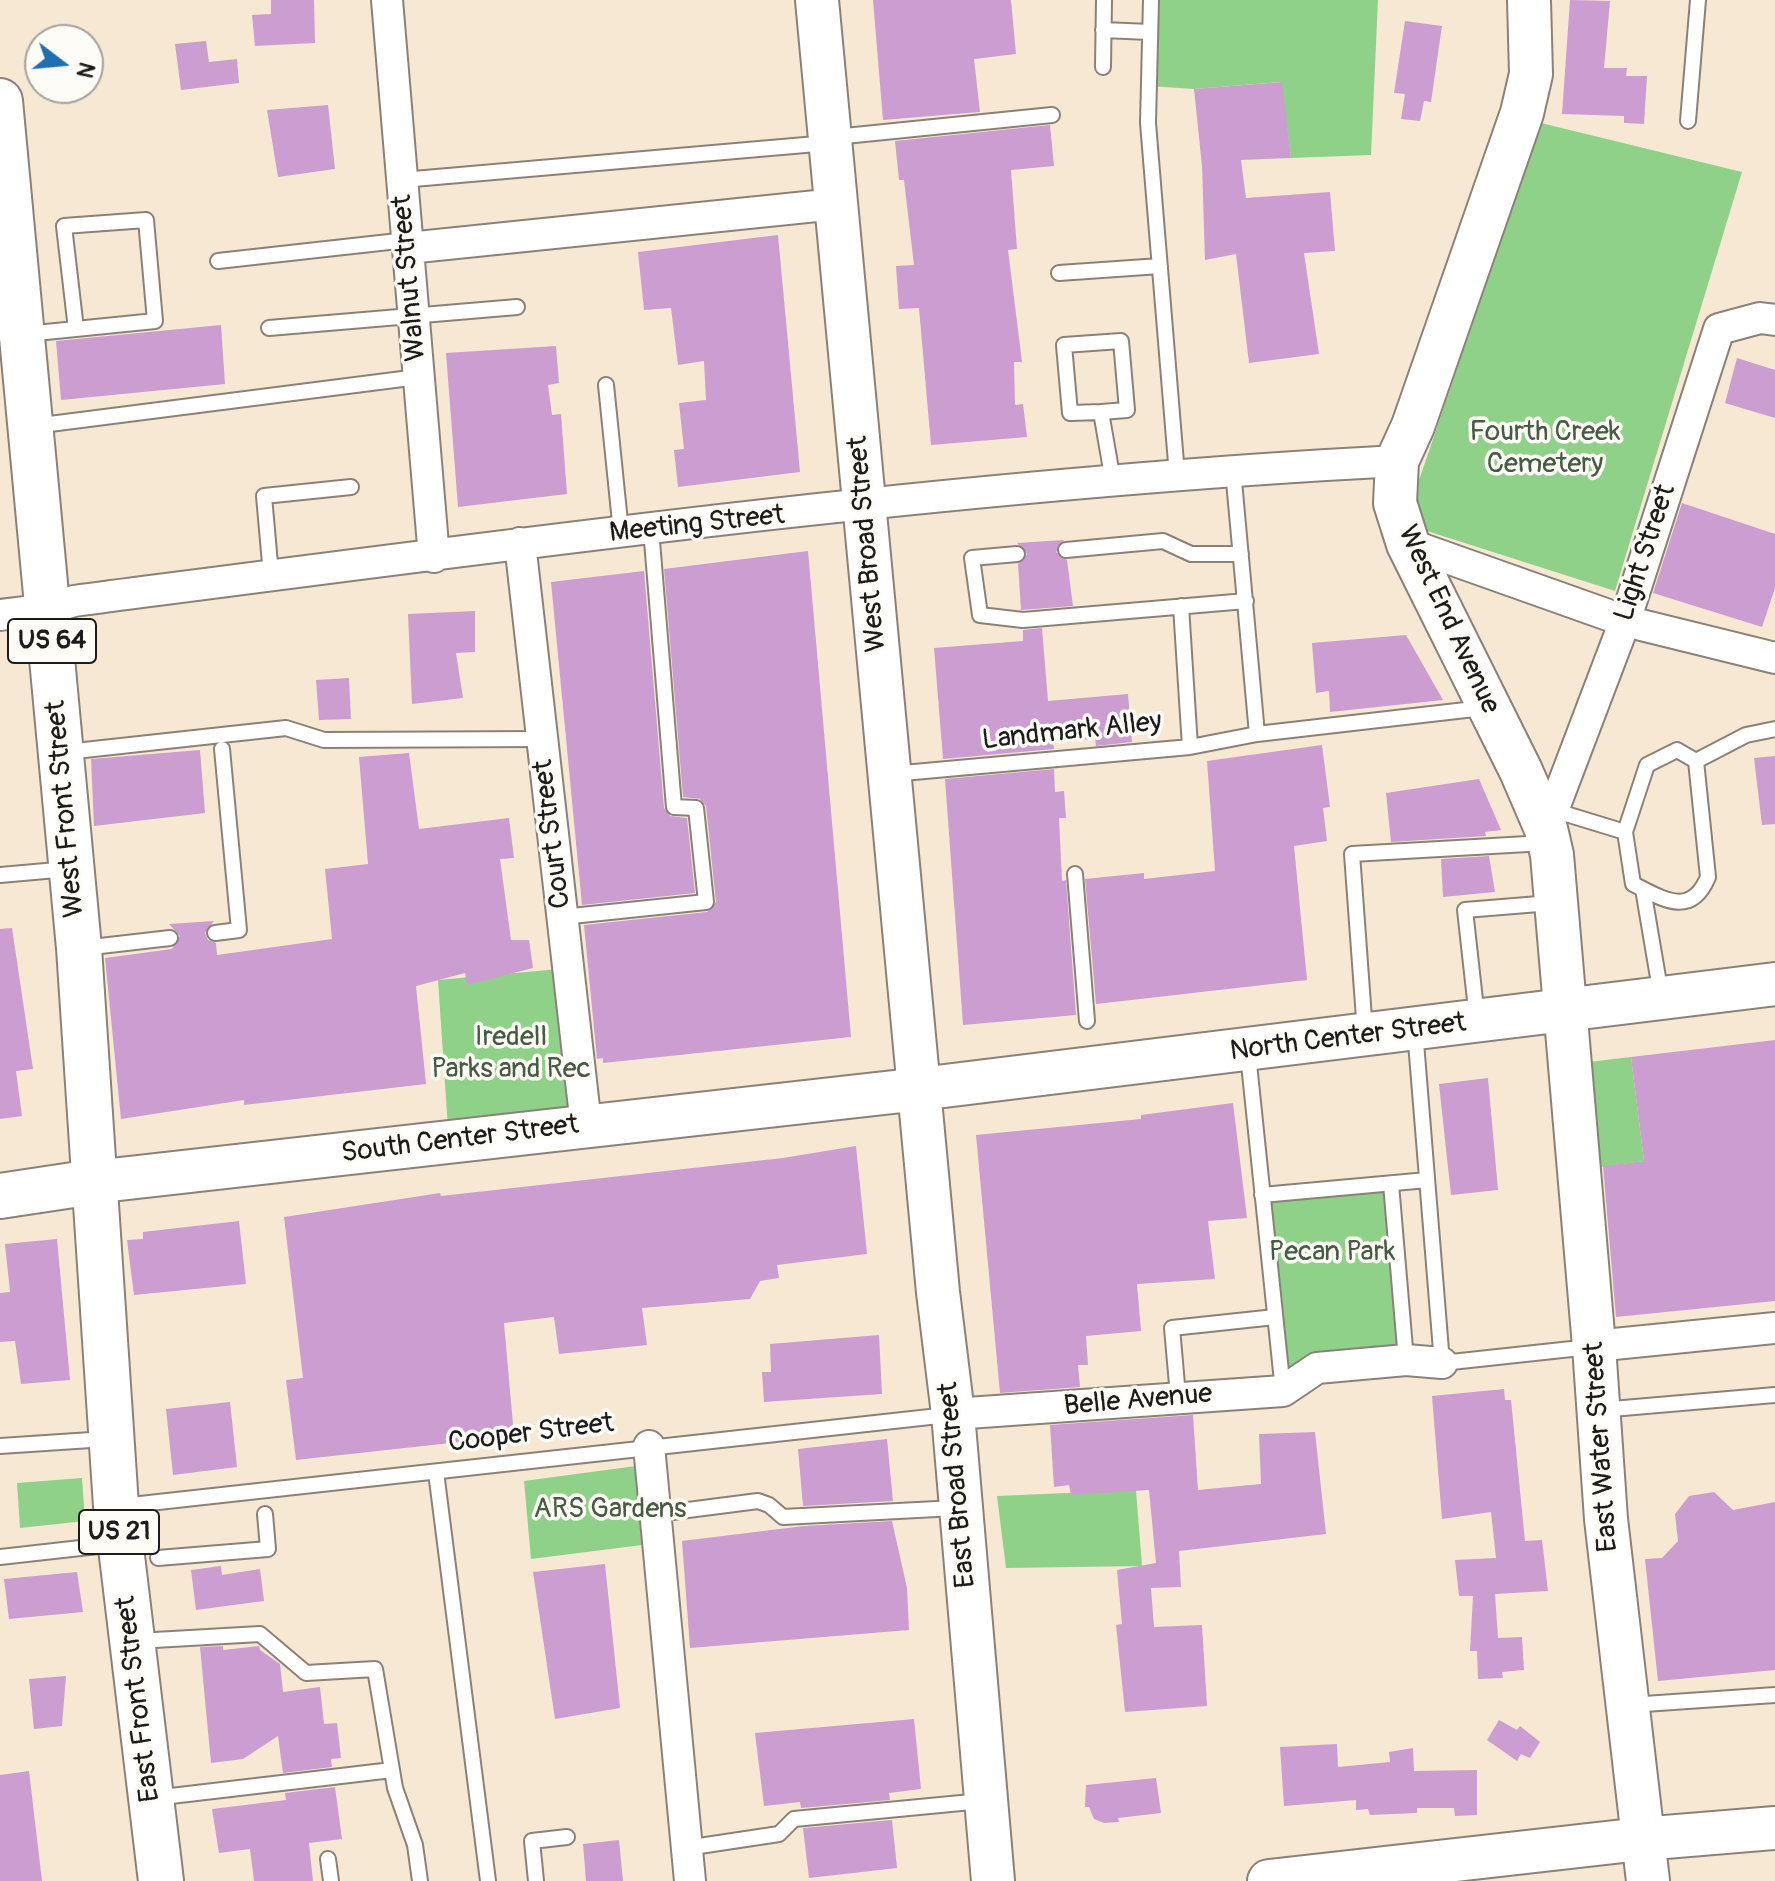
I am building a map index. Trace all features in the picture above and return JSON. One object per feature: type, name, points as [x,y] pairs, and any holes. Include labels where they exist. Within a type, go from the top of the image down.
[{"type":"main road","name":"West Broad Street","points":[[817,0],[920,1089]]},
{"type":"main road","name":"West End Avenue","points":[[1529,0],[1531,74],[1522,113],[1419,411],[1397,461],[1395,503],[1408,544],[1549,827],[1563,1012]]},
{"type":"main road","name":"West Front Street","points":[[0,101],[17,334],[49,609],[79,948],[93,1182]]},
{"type":"main road","name":"North Center Street","points":[[920,1089],[1662,1001],[1775,984]]},
{"type":"main road","name":"East Water Street","points":[[1563,1012],[1594,1346],[1596,1410],[1625,1705],[1648,1881]]},
{"type":"main road","name":"South Center Street","points":[[0,1196],[93,1182],[920,1089]]},
{"type":"main road","name":"East Broad Street","points":[[920,1089],[988,1783],[993,1881]]},
{"type":"main road","name":"East Front Street","points":[[93,1182],[110,1439],[132,1536],[133,1641],[161,1881]]},
{"type":"main road","points":[[1269,1881],[1641,1839],[1775,1828]]},
{"type":"street","name":"Walnut Street","points":[[387,0],[434,557]]},
{"type":"street","points":[[407,244],[836,204]]},
{"type":"street","name":"Light Street","points":[[1549,827],[1625,621],[1719,329],[1760,318],[1775,320]]},
{"type":"street","name":"Meeting Street","points":[[0,615],[49,609],[74,601],[434,557],[520,543],[1233,469],[1397,461]]},
{"type":"street","name":"Court Street","points":[[520,543],[586,1125]]},
{"type":"street","points":[[1408,544],[1625,621],[1775,658]]},
{"type":"street","points":[[1594,1346],[1775,1328]]},
{"type":"street","points":[[1283,1391],[1317,1368],[1406,1360],[1442,1363]]},
{"type":"street","name":"Belle Avenue","points":[[953,1414],[1283,1391]]},
{"type":"street","points":[[649,1446],[690,1881]]},
{"type":"lane","points":[[1103,67],[1104,0]]},
{"type":"lane","points":[[1151,0],[1148,123],[1177,475]]},
{"type":"lane","points":[[1688,121],[1698,0]]},
{"type":"lane","points":[[1103,30],[1150,32]]},
{"type":"lane","points":[[402,180],[830,140],[1052,115]]},
{"type":"lane","points":[[17,334],[76,329],[155,321],[146,220],[64,226],[76,329]]},
{"type":"lane","points":[[218,261],[407,244]]},
{"type":"lane","points":[[1059,273],[1160,266]]},
{"type":"lane","points":[[269,328],[517,307]]},
{"type":"lane","points":[[1121,341],[1127,410],[1101,412],[1070,413],[1064,345],[1121,341]]},
{"type":"lane","points":[[24,402],[418,377]]},
{"type":"lane","points":[[606,385],[621,533]]},
{"type":"lane","points":[[1101,412],[1113,481]]},
{"type":"lane","points":[[1233,469],[1257,734]]},
{"type":"lane","points":[[271,575],[264,496],[351,487]]},
{"type":"lane","points":[[562,917],[706,902],[696,808],[674,807],[651,529]]},
{"type":"lane","points":[[1066,550],[1163,541],[1191,554],[1241,554]]},
{"type":"lane","points":[[1017,554],[972,558],[980,615],[1023,620],[1246,601]]},
{"type":"lane","points":[[1181,606],[1190,747]]},
{"type":"lane","name":"Landmark Alley","points":[[890,774],[1190,747],[1257,734],[1488,707]]},
{"type":"lane","points":[[61,752],[286,728],[324,740],[542,739]]},
{"type":"lane","points":[[1696,761],[1746,735],[1775,729]]},
{"type":"lane","points":[[215,933],[239,930],[222,749]]},
{"type":"lane","points":[[1677,750],[1696,761],[1708,877],[1701,893],[1688,901],[1669,901],[1633,884],[1625,832],[1647,765],[1677,750]]},
{"type":"lane","points":[[1365,1035],[1352,854],[1549,827],[1625,832]]},
{"type":"lane","points":[[0,875],[72,869]]},
{"type":"lane","points":[[1075,874],[1087,1021]]},
{"type":"lane","points":[[1643,889],[1662,1001]]},
{"type":"lane","points":[[1477,1022],[1465,910],[1555,903]]},
{"type":"lane","points":[[79,948],[170,938]]},
{"type":"lane","points":[[1415,1030],[1442,1363],[1594,1346]]},
{"type":"lane","points":[[1247,1050],[1283,1391]]},
{"type":"lane","points":[[1262,1195],[1427,1180]]},
{"type":"lane","points":[[1391,1184],[1406,1360]]},
{"type":"lane","points":[[1178,1396],[1172,1328],[1275,1317]]},
{"type":"lane","points":[[1596,1410],[1775,1395]]},
{"type":"lane","name":"Cooper Street","points":[[132,1536],[436,1472],[953,1414]]},
{"type":"lane","points":[[0,1446],[110,1439]]},
{"type":"lane","points":[[436,1472],[488,1881]]},
{"type":"lane","points":[[657,1514],[758,1501],[769,1505],[783,1517],[961,1508]]},
{"type":"lane","points":[[0,1557],[132,1536],[268,1549],[265,1514]]},
{"type":"lane","points":[[133,1641],[260,1634],[291,1664],[306,1673],[375,1669],[392,1770],[415,1845],[420,1881]]},
{"type":"lane","points":[[1625,1705],[1775,1695]]},
{"type":"lane","points":[[151,1798],[392,1770]]},
{"type":"lane","points":[[686,1848],[773,1836],[783,1832],[794,1819],[988,1783]]},
{"type":"lane","points":[[536,1881],[532,1841],[567,1837]]},
{"type":"lane","points":[[328,1859],[331,1881]]},
{"type":"green space","points":[[1151,0],[1378,0],[1371,155],[1291,158],[1281,82],[1194,89],[1149,86]]},
{"type":"green space","name":"Fourth Creek Cemetery","points":[[1541,123],[1742,172],[1615,591],[1427,531],[1418,511],[1417,486]]},
{"type":"green space","name":"Iredell Parks and Rec","points":[[570,968],[586,1125],[449,1143],[438,980]]},
{"type":"green space","points":[[1631,1057],[1644,1161],[1601,1167],[1588,1062]]},
{"type":"green space","name":"Pecan Park","points":[[1391,1184],[1406,1360],[1283,1391],[1262,1195]]},
{"type":"green space","name":"ARS Gardens","points":[[651,1464],[658,1543],[531,1559],[524,1481]]},
{"type":"green space","points":[[82,1478],[85,1521],[20,1528],[17,1483]]},
{"type":"green space","points":[[1136,1490],[1142,1566],[1006,1568],[997,1496]]},
{"type":"building","points":[[271,0],[314,0],[315,43],[255,46],[252,15],[271,14]]},
{"type":"building","points":[[873,0],[1011,0],[1016,54],[974,59],[980,112],[883,120]]},
{"type":"building","points":[[1570,0],[1610,1],[1604,68],[1627,68],[1626,76],[1647,76],[1644,124],[1624,123],[1624,116],[1562,114]]},
{"type":"building","points":[[1405,21],[1442,26],[1431,102],[1424,101],[1420,121],[1401,119],[1405,94],[1394,93]]},
{"type":"building","points":[[206,41],[209,62],[237,59],[239,83],[181,90],[175,44]]},
{"type":"building","points":[[1282,82],[1291,158],[1241,160],[1246,198],[1330,192],[1335,251],[1304,253],[1319,354],[1249,363],[1236,254],[1205,260],[1202,166],[1194,89]]},
{"type":"building","points":[[328,105],[335,169],[278,177],[267,110]]},
{"type":"building","points":[[1050,125],[1054,166],[1011,170],[1017,249],[1008,250],[1022,362],[1014,362],[1015,405],[1023,404],[1027,437],[931,445],[919,308],[899,309],[896,266],[914,265],[904,180],[899,180],[895,141]]},
{"type":"building","points":[[778,235],[800,472],[678,487],[674,450],[684,449],[679,403],[706,400],[704,361],[678,365],[671,308],[644,310],[638,252]]},
{"type":"building","points":[[221,325],[225,384],[61,400],[56,341]]},
{"type":"building","points":[[556,346],[559,383],[548,385],[552,415],[561,414],[567,494],[458,507],[446,353]]},
{"type":"building","points":[[1737,358],[1775,370],[1775,418],[1725,403]]},
{"type":"building","points":[[1682,503],[1775,534],[1775,588],[1762,627],[1653,593]]},
{"type":"building","points":[[1064,540],[1056,552],[1067,560],[1073,606],[1021,610],[1018,564],[1027,554],[1017,543]]},
{"type":"building","points":[[808,551],[851,1037],[603,1063],[603,1058],[597,1059],[584,925],[707,912],[716,902],[706,806],[700,799],[683,797],[664,569]]},
{"type":"building","points":[[644,571],[664,808],[670,816],[687,818],[695,893],[582,905],[551,582]]},
{"type":"building","points":[[475,611],[475,652],[456,653],[463,698],[412,704],[408,614]]},
{"type":"building","points":[[1042,628],[1048,701],[1128,694],[1132,742],[1096,746],[1095,739],[1053,742],[1054,749],[943,759],[934,648],[1023,641],[1023,630]]},
{"type":"building","points":[[1406,635],[1443,700],[1330,712],[1329,691],[1316,693],[1312,643]]},
{"type":"building","points":[[349,678],[351,719],[319,720],[316,680]]},
{"type":"building","points":[[1322,745],[1330,807],[1323,808],[1327,841],[1294,846],[1307,980],[1096,1004],[1085,879],[1144,873],[1144,879],[1215,871],[1207,761]]},
{"type":"building","points":[[200,750],[205,813],[94,826],[91,759]]},
{"type":"building","points":[[409,753],[419,829],[509,818],[514,858],[500,859],[511,940],[529,940],[533,968],[467,985],[465,973],[416,986],[426,1084],[244,1105],[244,1100],[121,1119],[105,958],[172,949],[180,936],[169,924],[214,921],[205,933],[208,940],[216,943],[217,955],[332,939],[325,869],[368,864],[359,757]]},
{"type":"building","points":[[1775,756],[1775,824],[1762,825],[1754,758]]},
{"type":"building","points":[[1054,769],[1055,792],[1064,791],[1066,818],[1059,818],[1062,881],[1066,880],[1076,1015],[963,1025],[945,779]]},
{"type":"building","points":[[1479,779],[1501,830],[1485,832],[1486,836],[1391,842],[1386,793]]},
{"type":"building","points":[[1489,856],[1495,892],[1443,897],[1441,859]]},
{"type":"building","points":[[12,928],[33,1069],[16,1071],[22,1116],[0,1119],[0,929]]},
{"type":"building","points":[[1775,1040],[1775,1301],[1616,1317],[1603,1166],[1644,1161],[1631,1057]]},
{"type":"building","points":[[1488,1078],[1498,1190],[1451,1195],[1439,1084]]},
{"type":"building","points":[[1233,1103],[1247,1218],[1208,1221],[1215,1279],[1137,1284],[1141,1331],[1086,1336],[1088,1365],[1078,1365],[1080,1387],[1000,1393],[976,1135],[1141,1119],[1141,1115]]},
{"type":"building","points":[[856,1146],[867,1254],[777,1265],[779,1278],[760,1281],[750,1299],[642,1308],[647,1345],[559,1354],[554,1317],[504,1323],[514,1436],[296,1460],[286,1380],[303,1378],[284,1217],[440,1193],[441,1196],[783,1158]]},
{"type":"building","points":[[239,1221],[246,1284],[134,1295],[127,1240],[143,1239],[143,1232]]},
{"type":"building","points":[[57,1239],[70,1380],[21,1384],[15,1341],[0,1342],[0,1293],[10,1292],[5,1244]]},
{"type":"building","points":[[879,1335],[882,1394],[764,1402],[762,1372],[771,1372],[770,1344]]},
{"type":"building","points":[[1504,1389],[1505,1400],[1511,1400],[1525,1541],[1542,1540],[1548,1591],[1495,1594],[1498,1638],[1522,1637],[1524,1670],[1502,1672],[1503,1678],[1478,1679],[1477,1651],[1470,1651],[1473,1596],[1459,1596],[1455,1560],[1496,1558],[1491,1512],[1442,1519],[1432,1396]]},
{"type":"building","points":[[230,1402],[237,1467],[173,1475],[166,1409]]},
{"type":"building","points":[[1193,1415],[1198,1490],[1261,1484],[1259,1434],[1315,1432],[1326,1534],[1179,1551],[1181,1587],[1151,1588],[1154,1627],[1202,1625],[1207,1706],[1125,1712],[1116,1625],[1122,1624],[1117,1570],[1156,1563],[1149,1490],[1071,1495],[1069,1485],[1054,1487],[1050,1425]]},
{"type":"building","points":[[887,1439],[893,1501],[803,1506],[798,1449]]},
{"type":"building","points":[[1714,1492],[1733,1510],[1775,1502],[1775,1670],[1658,1681],[1645,1559],[1662,1558],[1678,1541],[1675,1514],[1689,1496]]},
{"type":"building","points":[[892,1521],[907,1588],[909,1630],[690,1648],[682,1541],[804,1526]]},
{"type":"building","points":[[605,1564],[620,1708],[555,1719],[533,1572]]},
{"type":"building","points":[[221,1566],[222,1575],[260,1569],[264,1601],[196,1610],[191,1570]]},
{"type":"building","points":[[77,1572],[83,1612],[9,1619],[4,1579]]},
{"type":"building","points":[[223,1646],[223,1650],[259,1646],[280,1664],[283,1692],[320,1687],[324,1724],[337,1723],[341,1758],[331,1759],[332,1767],[283,1773],[278,1736],[243,1759],[211,1763],[200,1647]]},
{"type":"building","points":[[66,1676],[62,1726],[34,1729],[29,1679]]},
{"type":"building","points":[[914,1719],[921,1789],[889,1793],[890,1800],[801,1808],[800,1802],[764,1806],[755,1733]]},
{"type":"building","points":[[1499,1720],[1517,1730],[1520,1726],[1540,1742],[1530,1758],[1521,1754],[1517,1761],[1487,1740]]},
{"type":"building","points":[[1337,1744],[1338,1767],[1390,1762],[1389,1752],[1413,1748],[1414,1771],[1477,1770],[1477,1815],[1455,1816],[1454,1808],[1417,1808],[1417,1813],[1370,1815],[1368,1809],[1356,1810],[1356,1800],[1284,1806],[1280,1747]]},
{"type":"building","points":[[29,1771],[42,1881],[0,1881],[0,1775]]},
{"type":"building","points":[[1156,1778],[1161,1813],[1118,1818],[1119,1822],[1104,1823],[1094,1819],[1089,1807],[1085,1807],[1086,1785]]},
{"type":"building","points":[[335,1787],[342,1839],[309,1843],[313,1881],[254,1881],[250,1849],[219,1853],[212,1809],[286,1800],[285,1793]]},
{"type":"building","points":[[892,1820],[897,1868],[809,1878],[803,1828]]},
{"type":"building","points":[[619,1840],[623,1881],[586,1881],[583,1844]]}]
